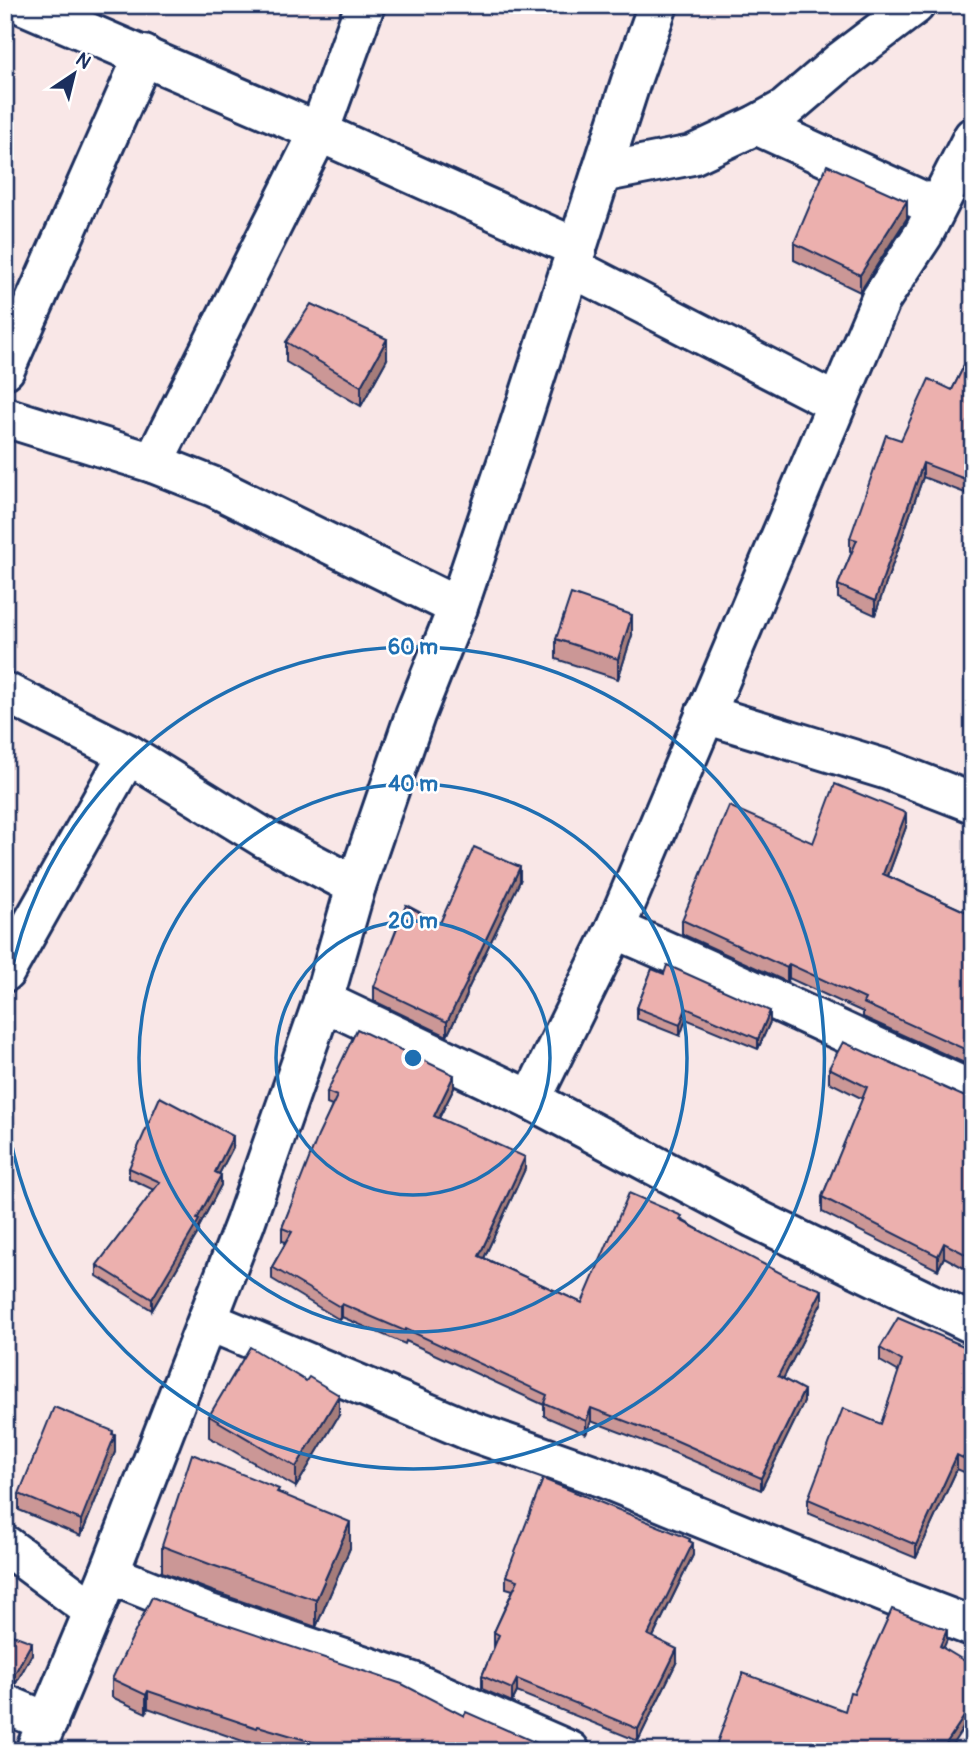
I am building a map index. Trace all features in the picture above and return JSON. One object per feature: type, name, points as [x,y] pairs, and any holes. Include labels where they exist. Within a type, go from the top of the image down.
[{"type":"street","points":[[24,5],[319,132],[574,257],[836,403]]},
{"type":"street","points":[[153,463],[319,132],[365,5]]},
{"type":"street","points":[[5,1704],[42,1736],[208,1321],[323,1001],[356,886],[415,715],[458,607],[658,5]]},
{"type":"street","points":[[601,173],[692,155],[756,125],[785,109],[840,62],[915,5]]},
{"type":"street","points":[[5,369],[144,55]]},
{"type":"street","points":[[756,125],[936,207]]},
{"type":"street","points":[[531,1100],[615,929],[881,299],[923,235],[973,137]]},
{"type":"street","points":[[5,417],[153,463],[214,487],[458,607]]},
{"type":"street","points":[[5,692],[128,754],[266,839],[356,886]]},
{"type":"street","points":[[705,714],[888,770],[973,803]]},
{"type":"street","points":[[5,972],[128,754]]},
{"type":"street","points":[[615,929],[720,974],[803,1015],[973,1091]]},
{"type":"street","points":[[323,1001],[531,1100],[754,1218],[973,1324]]},
{"type":"street","points":[[208,1321],[331,1375],[468,1430],[601,1477],[973,1627]]},
{"type":"street","points":[[5,1545],[92,1611]]},
{"type":"street","points":[[109,1574],[204,1612],[413,1682],[569,1751]]},
{"type":"building","points":[[827,165],[907,201],[860,275],[794,243]]},
{"type":"building","points":[[311,304],[387,339],[361,386],[286,342]]},
{"type":"building","points":[[973,348],[973,482],[923,463],[875,601],[838,585],[857,540],[850,538],[886,435],[901,440],[929,379],[952,390]]},
{"type":"building","points":[[571,594],[632,615],[618,659],[556,639]]},
{"type":"building","points":[[835,784],[906,813],[883,874],[973,915],[973,1053],[863,1003],[865,999],[789,964],[787,968],[682,920],[729,806],[813,843]]},
{"type":"building","points":[[474,847],[520,867],[447,1022],[374,987],[406,905],[440,923]]},
{"type":"building","points":[[667,965],[770,1011],[758,1039],[686,1008],[680,1025],[637,1008],[652,969],[664,974]]},
{"type":"building","points":[[357,1029],[454,1075],[434,1116],[525,1157],[479,1256],[582,1303],[629,1193],[682,1216],[680,1220],[788,1277],[822,1290],[778,1376],[804,1390],[761,1478],[675,1440],[591,1408],[586,1421],[544,1403],[547,1395],[406,1329],[405,1331],[342,1304],[340,1307],[272,1267],[292,1232],[282,1228],[318,1136],[337,1096],[327,1092]]},
{"type":"building","points":[[843,1042],[965,1097],[973,1098],[973,1258],[944,1243],[938,1256],[822,1197],[867,1087],[829,1068]]},
{"type":"building","points":[[160,1097],[233,1136],[215,1172],[221,1175],[197,1219],[199,1220],[152,1299],[97,1265],[160,1182],[129,1168]]},
{"type":"building","points":[[898,1318],[973,1350],[973,1463],[957,1455],[916,1545],[808,1499],[843,1408],[881,1424],[902,1361],[880,1348]]},
{"type":"building","points":[[250,1347],[306,1381],[309,1377],[339,1395],[296,1467],[209,1416]]},
{"type":"building","points":[[54,1407],[113,1431],[112,1434],[115,1435],[81,1520],[19,1494]]},
{"type":"building","points":[[192,1454],[279,1489],[277,1492],[350,1522],[316,1600],[162,1546]]},
{"type":"building","points":[[543,1479],[690,1539],[693,1543],[648,1635],[677,1649],[638,1729],[517,1679],[512,1689],[482,1676],[499,1635],[494,1632],[518,1580],[506,1576]]},
{"type":"building","points":[[152,1597],[197,1615],[402,1684],[464,1716],[466,1712],[555,1751],[343,1751],[258,1726],[257,1728],[148,1691],[146,1695],[112,1679]]},
{"type":"building","points":[[892,1609],[947,1630],[940,1646],[973,1666],[973,1703],[941,1751],[714,1751],[743,1673],[845,1711],[850,1692],[854,1693]]},
{"type":"building","points":[[5,1632],[32,1642],[15,1673],[5,1671]]}]
